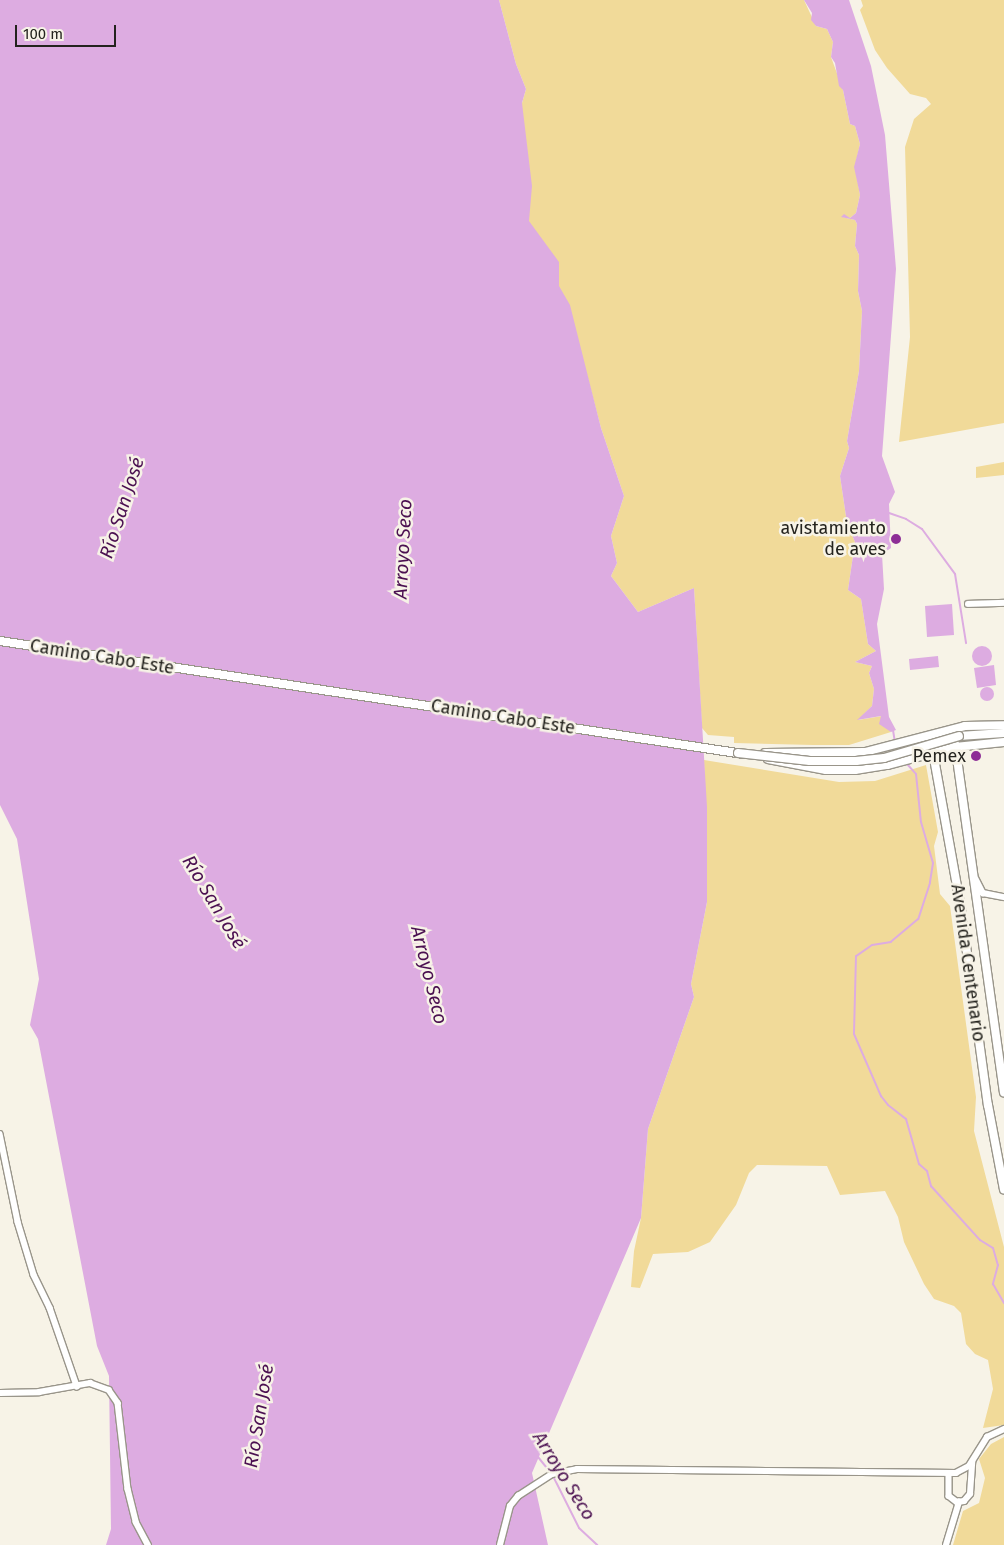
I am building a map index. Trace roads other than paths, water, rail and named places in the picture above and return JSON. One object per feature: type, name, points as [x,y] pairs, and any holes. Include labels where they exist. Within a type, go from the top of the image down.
[{"type":"main road","name":"Camino Cabo Este","points":[[0,641],[738,753],[810,761],[862,761],[884,758],[959,736],[1004,733]]},
{"type":"main road","points":[[738,753],[850,754],[913,742],[980,724],[1004,724]]},
{"type":"main road","name":"Avenida Centenario","points":[[953,730],[1004,1092]]},
{"type":"main road","name":"Avenida Centenario","points":[[930,736],[1004,1190]]},
{"type":"main road","points":[[738,753],[835,771],[876,768],[956,747],[1004,742]]},
{"type":"street","points":[[968,604],[1004,603]]},
{"type":"street","points":[[970,858],[983,893],[1004,898]]},
{"type":"street","points":[[0,1134],[18,1222],[34,1275],[50,1308],[77,1386]]},
{"type":"street","points":[[0,1393],[38,1392],[90,1383],[104,1386],[118,1403],[128,1489],[136,1522],[148,1545]]},
{"type":"street","points":[[500,1545],[510,1506],[518,1496],[552,1474],[577,1469],[960,1472],[972,1462],[987,1438],[1004,1429]]},
{"type":"street","points":[[946,1545],[958,1502],[970,1494],[972,1462]]},
{"type":"street","points":[[949,1473],[949,1495],[958,1502]]},
{"type":"water","name":"Río San José","points":[[0,0],[499,0],[516,64],[526,89],[522,103],[532,186],[529,221],[559,262],[559,286],[570,305],[601,428],[624,496],[611,536],[617,563],[611,576],[638,612],[694,588],[707,807],[707,902],[691,984],[694,997],[648,1129],[641,1218],[532,1473],[548,1545],[106,1545],[111,1529],[109,1376],[97,1346],[38,1039],[30,1025],[39,979],[17,839],[0,805]]},
{"type":"water","points":[[804,0],[849,0],[871,66],[885,135],[896,269],[882,456],[895,492],[889,504],[891,548],[882,554],[884,589],[877,624],[889,717],[896,730],[891,732],[879,724],[881,716],[857,720],[872,706],[874,689],[869,673],[872,666],[855,662],[876,651],[868,644],[861,599],[848,590],[855,542],[847,523],[840,476],[849,448],[847,441],[859,371],[862,311],[858,291],[859,255],[855,246],[857,224],[855,220],[841,217],[844,214],[850,218],[856,213],[860,195],[854,167],[860,144],[855,126],[850,124],[843,90],[839,86],[835,63],[831,57],[833,42],[827,29],[816,26],[811,20],[812,13]]},
{"type":"water","points":[[952,604],[954,635],[927,637],[925,606]]},
{"type":"water","points":[[982,646],[989,649],[992,656],[989,663],[982,666],[975,663],[972,656],[975,649]]},
{"type":"water","points":[[938,656],[939,667],[910,670],[909,659]]},
{"type":"water","points":[[994,665],[996,685],[977,688],[974,668]]},
{"type":"water","points":[[987,687],[992,689],[994,694],[992,699],[987,701],[982,699],[980,694],[982,689]]},
{"type":"waterway","points":[[889,513],[906,519],[922,529],[955,574],[966,643]]},
{"type":"waterway","points":[[893,730],[895,742]]},
{"type":"waterway","points":[[907,764],[916,774],[921,822],[933,863],[930,883],[918,919],[891,942],[872,945],[856,956],[854,1034],[881,1096],[888,1105],[906,1119],[919,1164],[927,1171],[931,1186],[980,1240],[993,1248],[998,1265],[993,1284],[1004,1303]]},
{"type":"waterway","name":"Arroyo Seco","points":[[538,1457],[552,1474],[579,1528],[597,1545]]},
{"type":"place","name":"avistamiento de aves","points":[[896,539]]},
{"type":"place","name":"Pemex","points":[[976,756]]}]
